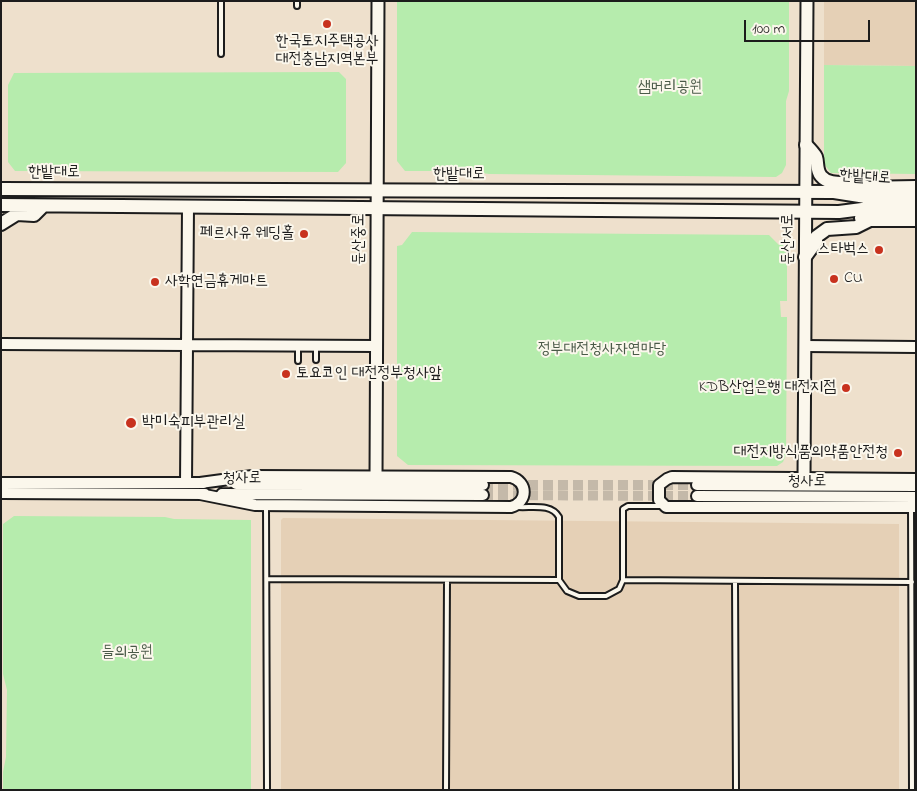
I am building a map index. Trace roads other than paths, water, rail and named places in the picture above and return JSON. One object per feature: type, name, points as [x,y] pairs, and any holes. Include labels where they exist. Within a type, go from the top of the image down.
[{"type":"main road","name":"둔산중로","points":[[376,476],[378,1]]},
{"type":"main road","name":"둔산서로","points":[[804,477],[807,1]]},
{"type":"main road","points":[[806,145],[816,158],[818,170],[826,180],[861,184],[866,187]]},
{"type":"main road","points":[[834,192],[866,187],[916,187]]},
{"type":"main road","name":"한밭대로","points":[[1,189],[834,192],[866,196],[916,196]]},
{"type":"main road","name":"한밭대로","points":[[1,205],[806,212],[840,212],[870,208],[916,208]]},
{"type":"main road","points":[[1,224],[17,214],[34,215],[43,206]]},
{"type":"main road","points":[[840,212],[870,220],[916,220]]},
{"type":"main road","points":[[806,257],[816,242],[816,237],[827,229],[856,226],[870,220]]},
{"type":"street","points":[[186,483],[188,207]]},
{"type":"street","points":[[1,344],[376,346]]},
{"type":"street","points":[[805,346],[916,346]]},
{"type":"street","points":[[252,476],[511,477],[520,481],[524,495],[519,503],[510,507],[255,506],[200,489],[252,476]]},
{"type":"street","points":[[914,504],[671,508],[666,507],[659,500],[659,485],[667,479],[804,477],[916,479]]},
{"type":"street","name":"청사로","points":[[1,483],[186,483],[200,489]]},
{"type":"street","name":"청사로","points":[[697,486],[916,486]]},
{"type":"street","name":"청사로","points":[[1,493],[200,489],[483,490]]},
{"type":"street","name":"청사로","points":[[697,496],[914,504]]},
{"type":"lane","points":[[221,1],[221,54]]},
{"type":"lane","points":[[298,346],[298,360]]},
{"type":"lane","points":[[316,346],[316,360]]},
{"type":"lane","points":[[912,790],[914,504]]},
{"type":"lane","points":[[266,505],[267,790]]},
{"type":"lane","points":[[510,507],[548,508],[557,514],[559,517],[559,580],[567,591],[579,596],[606,596],[619,589],[623,580],[623,509],[628,506],[671,508]]},
{"type":"lane","points":[[267,579],[559,580]]},
{"type":"lane","points":[[446,790],[447,580]]},
{"type":"lane","points":[[623,580],[912,582]]},
{"type":"lane","points":[[735,581],[736,790]]},
{"type":"tunnel","points":[[483,485],[697,485]]},
{"type":"tunnel","points":[[483,495],[697,496]]},
{"type":"place","name":"한국토지주택공사 대전충남지역본부","points":[[327,24]]},
{"type":"place","name":"페르사유 웨딩홀","points":[[304,234]]},
{"type":"place","name":"스타벅스","points":[[879,250]]},
{"type":"place","name":"CU","points":[[834,279]]},
{"type":"place","name":"사학연금휴게마트","points":[[155,282]]},
{"type":"place","name":"토요코인 대전정부청사앞","points":[[286,374]]},
{"type":"place","name":"KDB산업은행 대전지점","points":[[846,388]]},
{"type":"place","name":"박미숙피부관리실","points":[[131,423]]},
{"type":"place","name":"대전지방식품의약품안전청","points":[[898,453]]},
{"type":"park label","name":"샘머리공원","points":[[670,88]]},
{"type":"park label","name":"정부대전청사자연마당","points":[[602,350]]},
{"type":"park label","name":"들의공원","points":[[127,653]]}]
